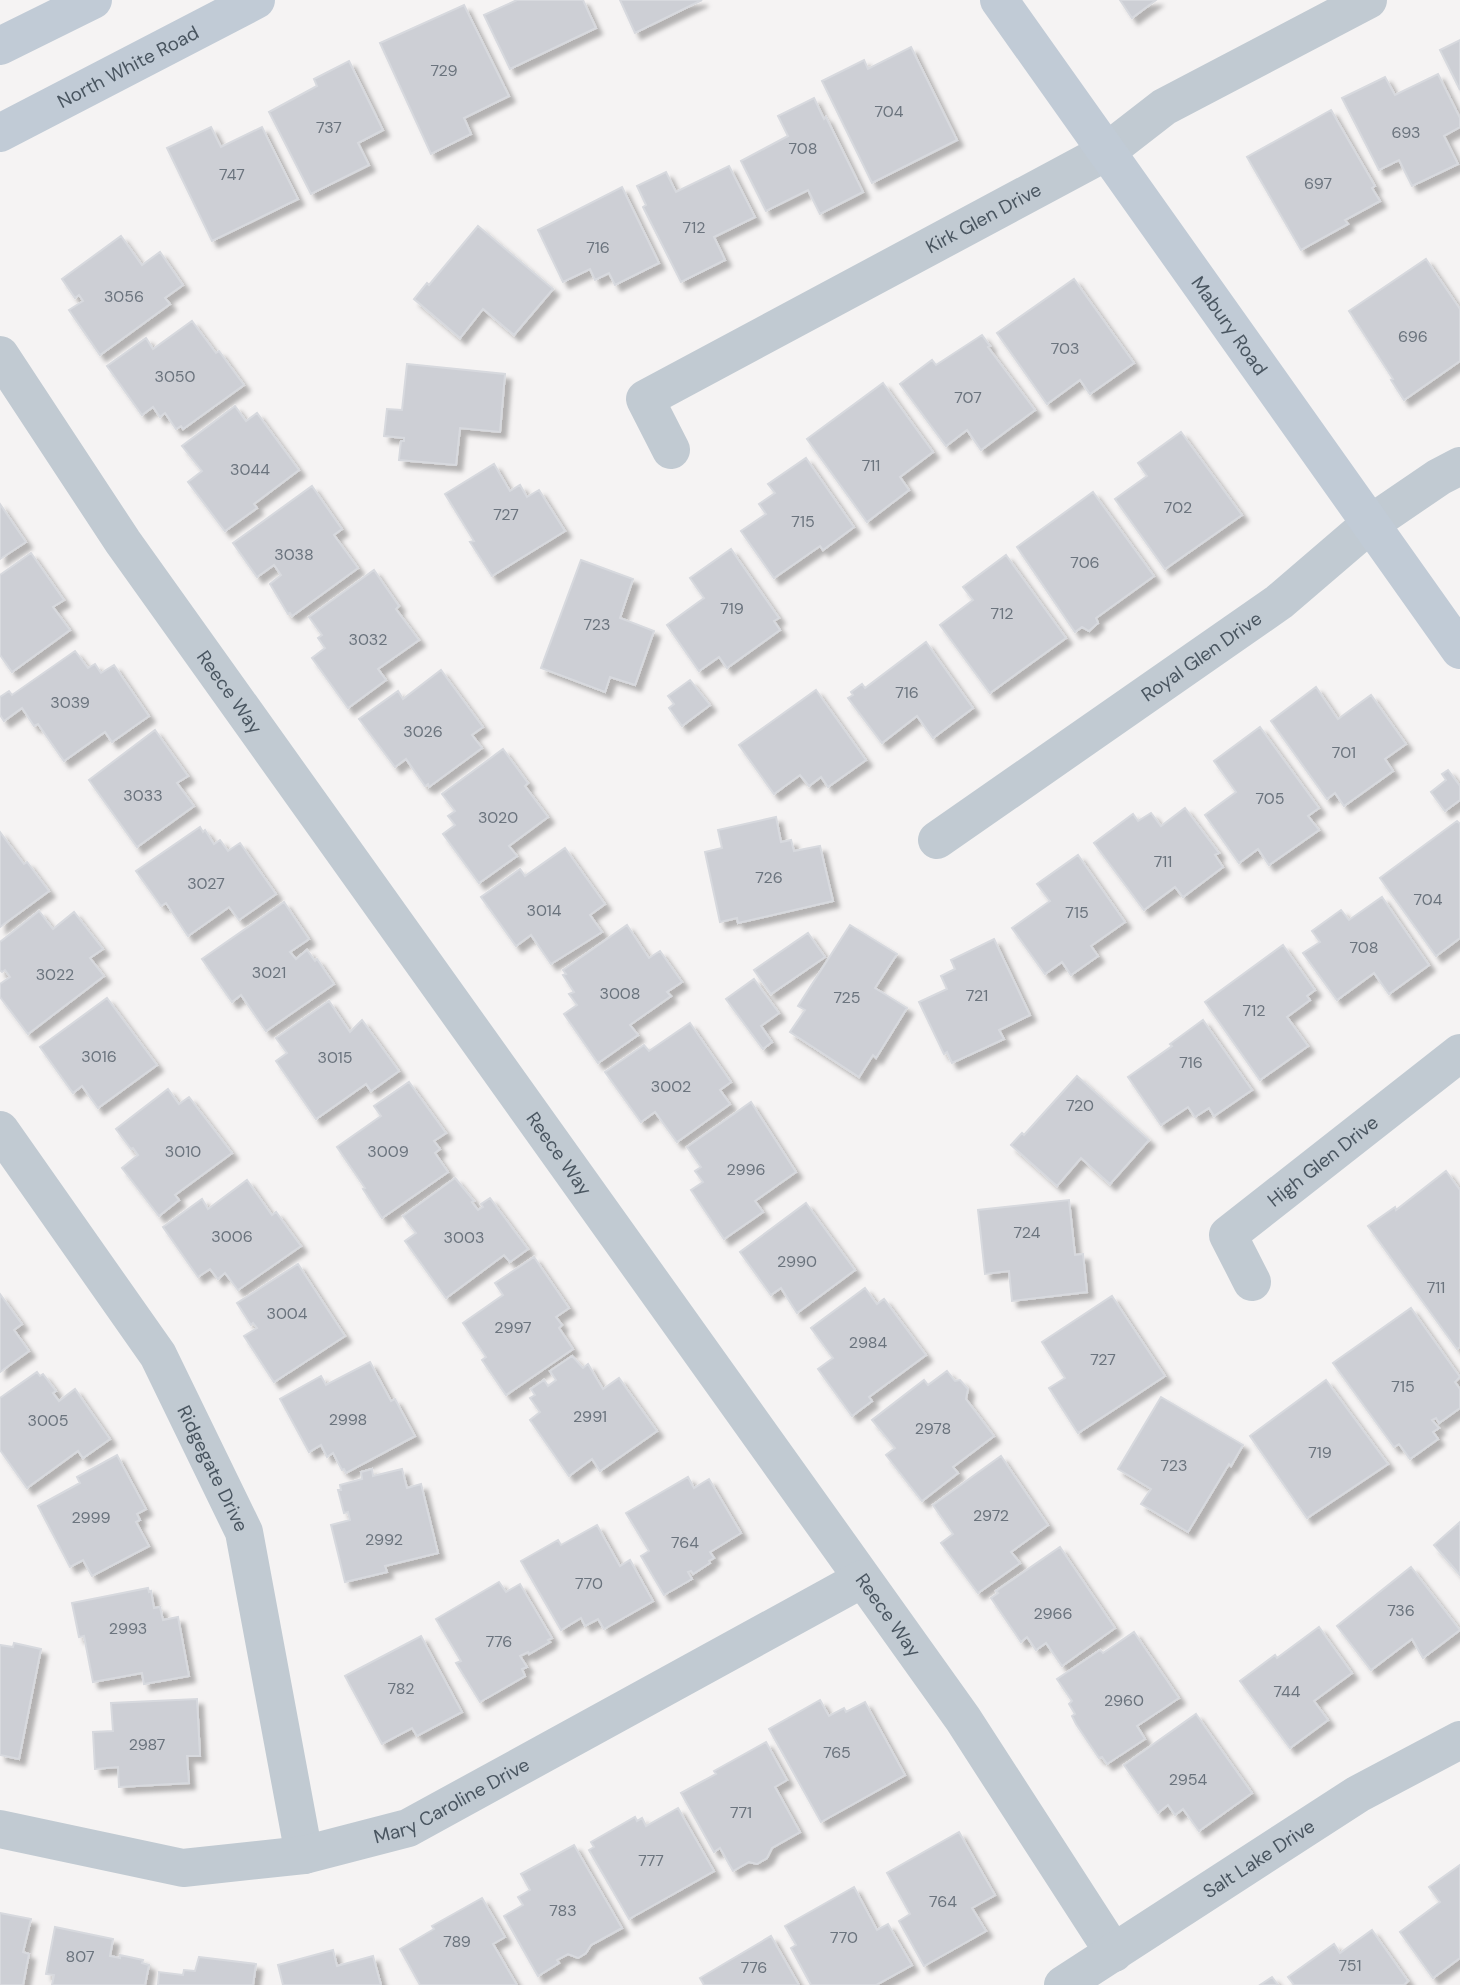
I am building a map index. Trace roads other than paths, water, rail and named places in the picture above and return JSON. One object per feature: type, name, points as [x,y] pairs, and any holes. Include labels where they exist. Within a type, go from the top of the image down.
[{"type":"main road","points":[[0,46],[93,0]]},
{"type":"main road","name":"North White Road","points":[[0,133],[256,0]]},
{"type":"main road","name":"Mabury Road","points":[[999,0],[1460,650]]},
{"type":"street","name":"Kirk Glen Drive","points":[[671,450],[645,399],[1106,152],[1164,107],[1368,0]]},
{"type":"street","name":"Reece Way","points":[[0,355],[122,542],[963,1719],[1114,1953]]},
{"type":"street","name":"Royal Glen Drive","points":[[937,840],[1279,602],[1370,524],[1439,477],[1460,467]]},
{"type":"street","name":"High Glen Drive","points":[[1252,1282],[1228,1235],[1460,1053]]},
{"type":"street","name":"Ridgegate Drive","points":[[0,1130],[158,1355],[244,1532],[304,1855]]},
{"type":"street","name":"Mary Caroline Drive","points":[[0,1829],[183,1868],[304,1855],[408,1828],[862,1579]]},
{"type":"street","name":"Salt Lake Drive","points":[[1063,1985],[1358,1794],[1460,1740]]}]
